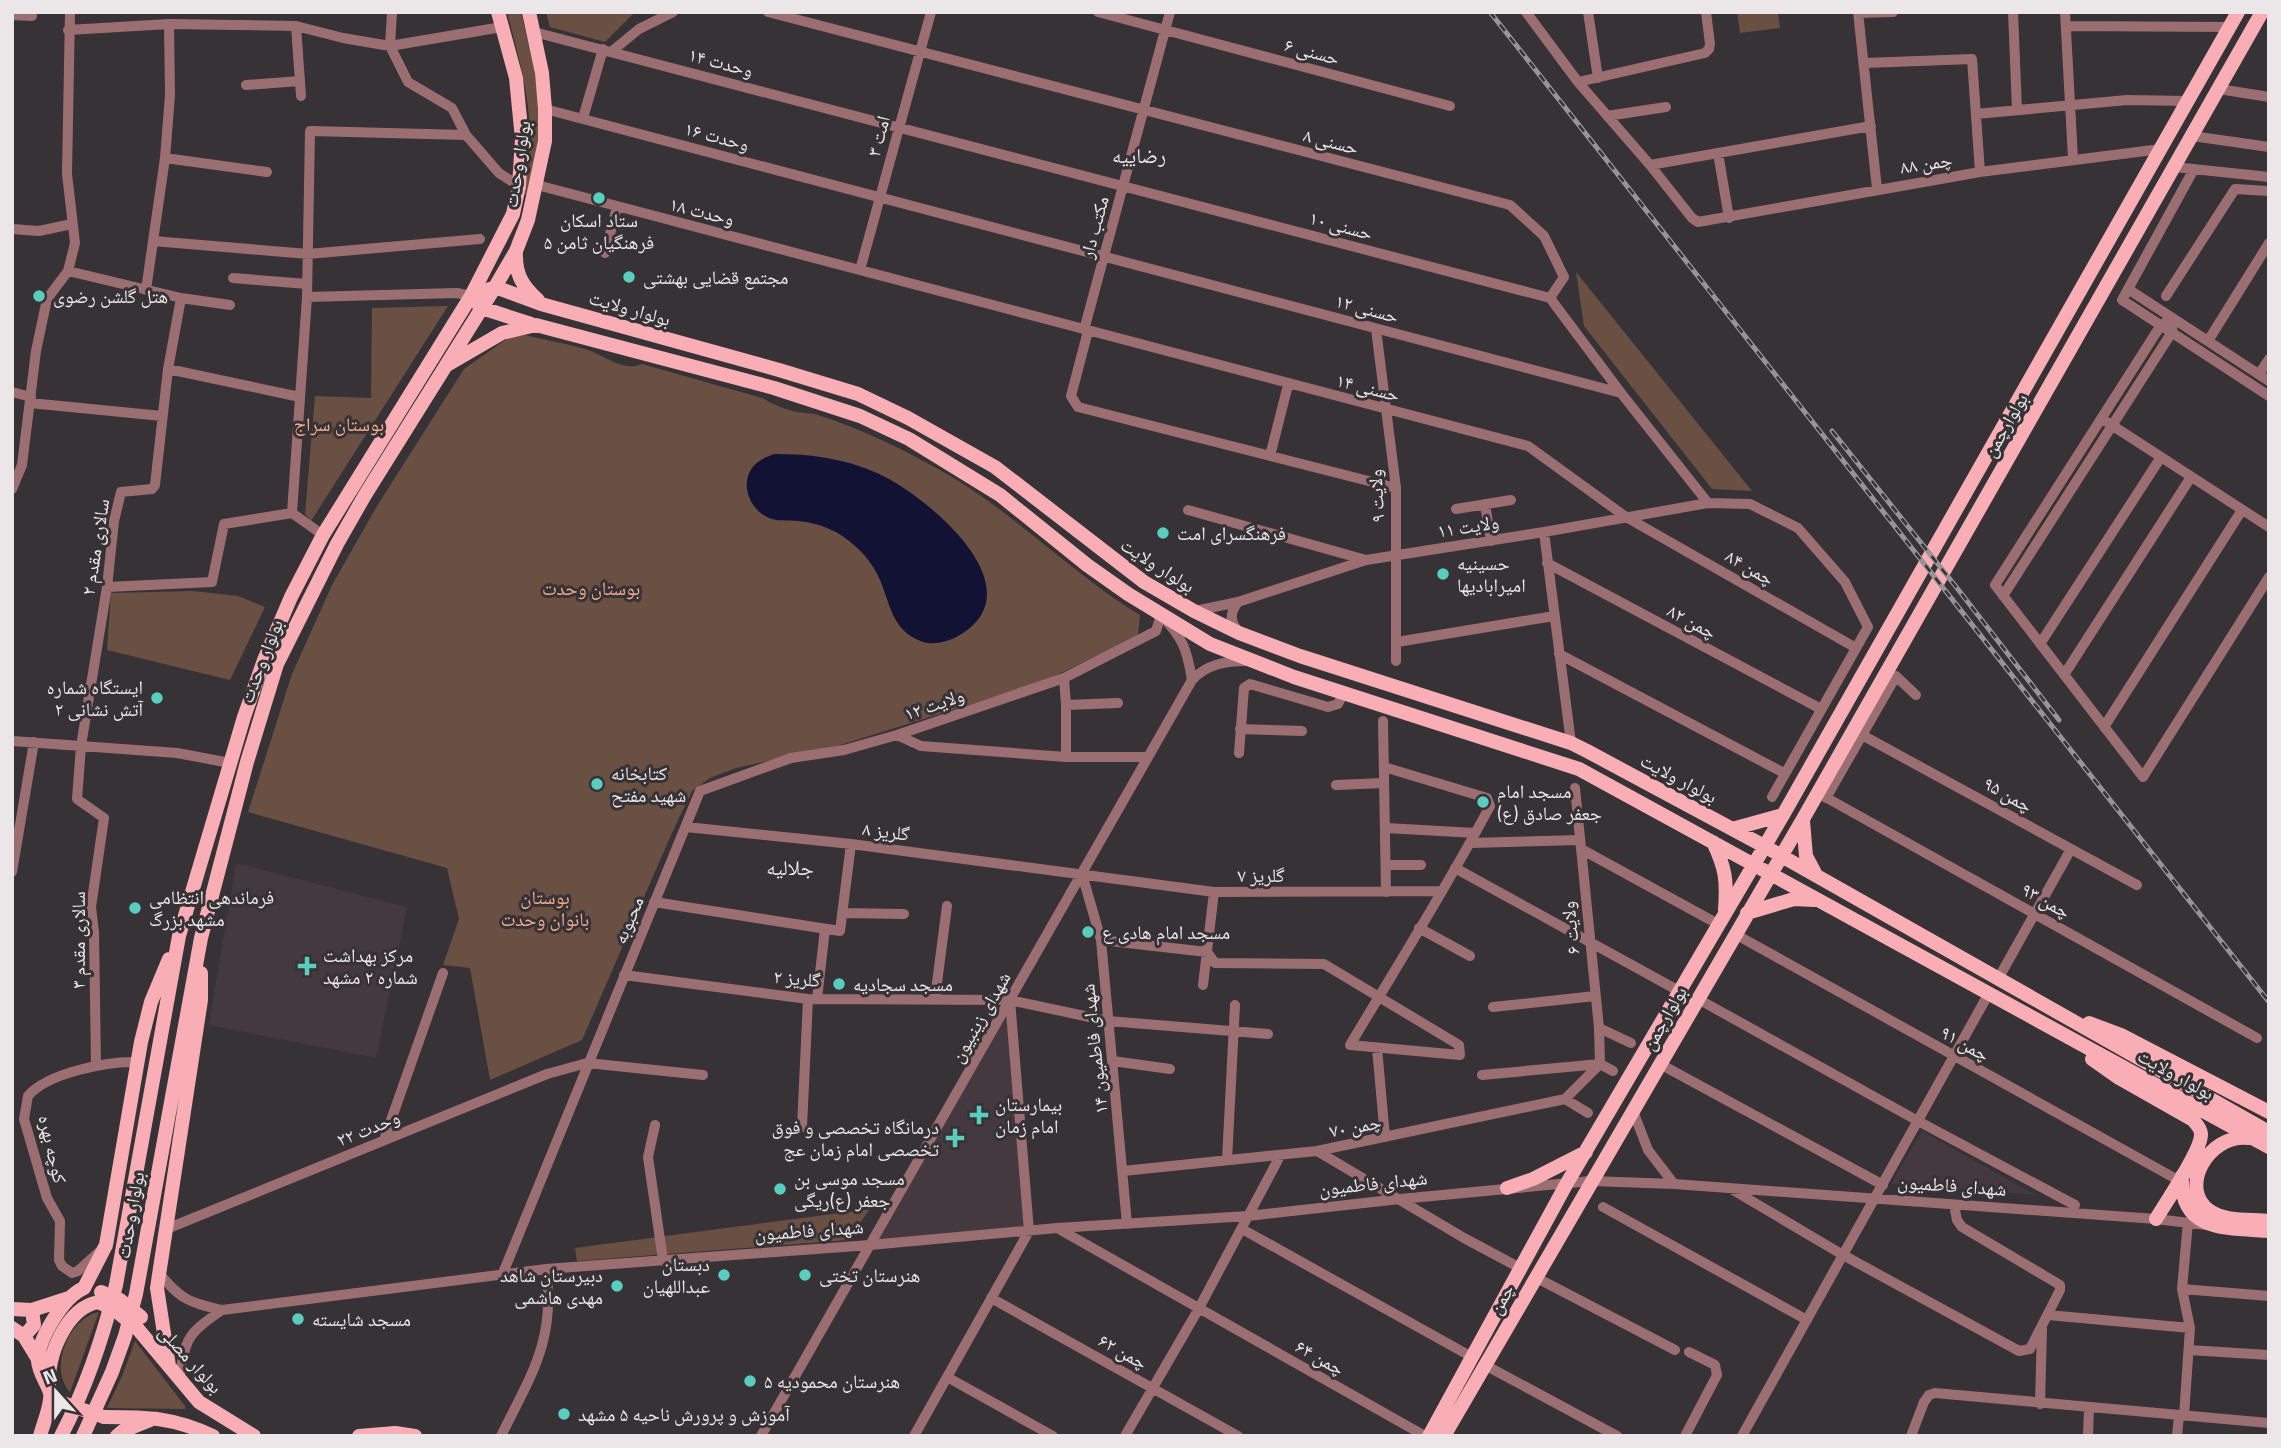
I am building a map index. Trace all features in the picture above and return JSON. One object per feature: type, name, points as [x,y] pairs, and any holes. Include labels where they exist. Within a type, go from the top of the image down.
[{"type":"main road","name":"بولوار وحدت","points":[[61,1436],[93,1364],[106,1327],[116,1285],[179,936],[230,763],[264,660],[323,535],[471,296],[513,215],[519,186],[522,139],[516,78],[498,12]]},
{"type":"main road","name":"بولوار وحدت","points":[[83,1436],[112,1372],[136,1294],[201,938],[247,762],[277,664],[337,544],[495,287],[516,251],[528,219],[545,141],[542,73],[529,12]]},
{"type":"main road","name":"بولوارچمن","points":[[1567,1183],[1783,815],[2238,12]]},
{"type":"main road","name":"بولوارچمن","points":[[1591,1181],[1803,819],[1822,796],[2262,12]]},
{"type":"main road","points":[[516,251],[515,267],[519,278],[525,289],[541,304],[531,311],[536,325]]},
{"type":"main road","points":[[482,308],[471,296],[495,287]]},
{"type":"main road","name":"بولوار ولایت","points":[[495,287],[541,304],[858,394],[908,418],[995,467],[1144,582],[1194,611],[1239,633],[1300,656],[1571,743],[1782,856],[2269,1132]]},
{"type":"main road","name":"بولوار ولایت","points":[[482,308],[536,325],[774,388],[873,422],[942,458],[1000,495],[1087,565],[1210,644],[1344,692],[1567,764],[2269,1147]]},
{"type":"main road","name":"بولوار ولایت","points":[[447,365],[502,333],[514,328],[536,325]]},
{"type":"main road","points":[[1732,829],[1783,815]]},
{"type":"main road","points":[[1803,819],[1806,856],[1816,877]]},
{"type":"main road","points":[[1712,841],[1724,865],[1727,880],[1722,918]]},
{"type":"main road","points":[[1748,913],[1794,899],[1819,901]]},
{"type":"main road","points":[[12,1309],[32,1310],[70,1297],[83,1288],[106,1245],[137,1062],[151,1002],[179,936]]},
{"type":"main road","points":[[169,1366],[156,1289],[201,1000],[201,938]]},
{"type":"main road","points":[[2051,1009],[2121,1035],[2269,1112]]},
{"type":"main road","points":[[2046,1025],[2119,1078],[2193,1120],[2199,1128],[2202,1136],[2156,1219]]},
{"type":"main road","points":[[2253,1138],[2228,1139],[2209,1152],[2198,1178],[2197,1192],[2208,1211],[2223,1217],[2269,1221]]},
{"type":"main road","points":[[1507,1188],[1533,1179],[1587,1152]]},
{"type":"main road","points":[[2180,1178],[2181,1191],[2189,1211],[2196,1218],[2212,1225]]},
{"type":"main road","name":"چمن","points":[[1444,1436],[1591,1181]]},
{"type":"main road","name":"چمن","points":[[1427,1436],[1567,1183]]},
{"type":"main road","name":"شهدای فاطمیون","points":[[2212,1225],[2269,1231]]},
{"type":"main road","points":[[1521,1268],[1535,1277]]},
{"type":"main road","name":"بولوار مصلی","points":[[83,1288],[139,1323],[179,1381],[199,1402],[254,1436]]},
{"type":"main road","points":[[70,1297],[45,1336],[38,1359],[40,1373],[57,1399],[104,1417],[157,1417],[187,1423],[213,1436]]},
{"type":"main road","points":[[40,1436],[57,1399],[50,1367],[59,1342],[77,1311],[100,1297]]},
{"type":"main road","points":[[32,1310],[34,1325],[18,1332],[38,1359]]},
{"type":"main road","points":[[1472,1357],[1485,1365]]},
{"type":"main road","points":[[117,1436],[157,1417]]},
{"type":"main road","points":[[359,1436],[395,1433],[415,1436]]},
{"type":"street","points":[[12,489],[47,299],[68,271],[75,243],[67,174],[71,81],[68,30],[70,12]]},
{"type":"street","points":[[150,12],[151,25]]},
{"type":"street","points":[[392,12],[390,46],[408,82],[452,108],[466,135],[499,173],[519,186]]},
{"type":"street","points":[[583,118],[607,50],[639,29],[673,12]]},
{"type":"street","name":"حسنی ۸","points":[[768,12],[1510,205],[1544,236],[1564,277],[1550,298]]},
{"type":"street","name":"امت ۳","points":[[860,270],[931,12]]},
{"type":"street","name":"حسنی ۶","points":[[1098,12],[1450,106]]},
{"type":"street","name":"مکتب دار","points":[[1170,12],[1104,256],[1070,396],[1078,407],[1270,456]]},
{"type":"street","points":[[1526,12],[1578,82],[1650,164],[1871,126]]},
{"type":"street","points":[[1588,12],[1598,78]]},
{"type":"street","points":[[1578,82],[1705,53],[1709,49],[1706,12]]},
{"type":"street","points":[[1877,189],[1858,13],[1893,12]]},
{"type":"street","points":[[2012,12],[2017,110]]},
{"type":"street","points":[[2065,12],[2073,159]]},
{"type":"street","points":[[12,15],[32,16]]},
{"type":"street","points":[[68,30],[169,24],[296,26],[390,46],[502,27]]},
{"type":"street","points":[[146,290],[165,158],[170,95],[169,24]]},
{"type":"street","points":[[296,26],[301,96]]},
{"type":"street","points":[[2066,26],[2230,27]]},
{"type":"street","name":"وحدت ۱۴","points":[[534,32],[1123,186]]},
{"type":"street","points":[[1865,63],[1972,59],[1980,172]]},
{"type":"street","points":[[246,85],[300,81]]},
{"type":"street","points":[[2219,89],[2269,97]]},
{"type":"street","points":[[1976,114],[2127,100],[2188,101]]},
{"type":"street","points":[[1606,116],[1666,107]]},
{"type":"street","name":"وحدت ۱۶","points":[[545,108],[1104,256]]},
{"type":"street","points":[[292,513],[307,297],[310,131],[466,135]]},
{"type":"street","points":[[2192,136],[2269,147]]},
{"type":"street","name":"چمن ۸۸","points":[[1650,164],[1692,219],[1698,222],[1980,172],[2161,149]]},
{"type":"street","points":[[1718,153],[1728,218]]},
{"type":"street","points":[[165,158],[267,172]]},
{"type":"street","points":[[2174,167],[2269,177]]},
{"type":"street","points":[[2194,169],[2122,300],[2269,396]]},
{"type":"street","name":"وحدت ۱۸","points":[[537,185],[1086,330]]},
{"type":"street","name":"حسنی ۱۰","points":[[1123,186],[1550,298]]},
{"type":"street","points":[[2166,296],[2235,189],[2269,191]]},
{"type":"street","points":[[605,253],[617,207]]},
{"type":"street","points":[[12,229],[39,232],[72,224]]},
{"type":"street","points":[[153,241],[308,254],[480,239]]},
{"type":"street","points":[[2208,341],[2269,243]]},
{"type":"street","name":"حسنی ۱۲","points":[[1104,256],[1621,393]]},
{"type":"street","points":[[68,271],[181,298],[230,305]]},
{"type":"street","points":[[233,278],[307,284]]},
{"type":"street","points":[[2128,289],[2264,377],[2269,359]]},
{"type":"street","points":[[307,297],[457,293],[471,296]]},
{"type":"street","name":"سالاری مقدم ۲","points":[[81,746],[120,494],[154,488],[168,369],[181,298]]},
{"type":"street","points":[[1550,298],[1708,503]]},
{"type":"street","points":[[2173,318],[2161,325],[1995,585],[2143,777],[2269,577]]},
{"type":"street","points":[[2003,596],[2172,332],[2173,318]]},
{"type":"street","name":"ولایت ۹","points":[[1376,328],[1396,488],[1396,662]]},
{"type":"street","name":"حسنی ۱۴","points":[[1086,330],[1528,446],[1626,517]]},
{"type":"street","points":[[2221,364],[2228,354]]},
{"type":"street","points":[[168,369],[300,397]]},
{"type":"street","points":[[1288,385],[1270,456],[1396,488]]},
{"type":"street","points":[[12,392],[30,400],[162,416]]},
{"type":"street","points":[[2101,419],[2269,527]]},
{"type":"street","points":[[2040,644],[2161,457]]},
{"type":"street","points":[[2064,675],[2191,477]]},
{"type":"street","points":[[1456,509],[1511,500]]},
{"type":"street","name":"ولایت ۱۱","points":[[1194,611],[1238,602],[1366,560],[1708,503],[1750,504],[1798,528],[1846,582],[1868,627],[1856,648]]},
{"type":"street","points":[[1485,504],[1490,541]]},
{"type":"street","points":[[1188,510],[1366,560]]},
{"type":"street","points":[[2105,727],[2242,510]]},
{"type":"street","points":[[107,587],[212,582],[224,524],[292,513],[323,535]]},
{"type":"street","name":"چمن ۸۴","points":[[1626,517],[1856,648]]},
{"type":"street","points":[[1544,532],[1571,743]]},
{"type":"street","name":"چمن ۸۲","points":[[1548,563],[1821,709]]},
{"type":"street","points":[[1238,602],[1231,615],[1232,624],[1239,633]]},
{"type":"street","points":[[1161,615],[1178,633],[1187,649],[1192,680]]},
{"type":"street","name":"ولایت ۱۲","points":[[700,791],[791,758],[844,750],[897,735],[1064,678],[1156,631],[1161,615]]},
{"type":"street","points":[[1397,642],[1554,616]]},
{"type":"street","points":[[1772,797],[1856,648]]},
{"type":"street","points":[[1559,654],[1784,773]]},
{"type":"street","points":[[1192,680],[1202,669],[1216,664],[1254,661]]},
{"type":"street","points":[[1822,796],[1896,676],[1916,695]]},
{"type":"street","points":[[1064,678],[1066,757]]},
{"type":"street","name":"شهدای زینبیون","points":[[761,1436],[1192,680]]},
{"type":"street","points":[[1239,753],[1244,688],[1250,684],[1328,707],[1338,704],[1344,692]]},
{"type":"street","points":[[1066,705],[1118,703]]},
{"type":"street","points":[[1383,721],[1386,892]]},
{"type":"street","points":[[1240,729],[1302,731]]},
{"type":"street","points":[[897,735],[921,746],[1066,757],[1148,757]]},
{"type":"street","name":"چمن ۹۵","points":[[1862,735],[2137,885]]},
{"type":"street","points":[[12,741],[177,754],[230,763]]},
{"type":"street","points":[[12,872],[34,742]]},
{"type":"street","name":"سالاری مقدم ۳","points":[[81,746],[77,799],[104,818],[91,907],[94,932],[96,1065]]},
{"type":"street","points":[[1101,940],[1206,952],[1215,963],[1324,964],[1379,996],[1459,1045],[1460,1055],[1350,1045],[1379,996],[1419,928],[1473,838],[1490,806],[1487,798],[1384,767]]},
{"type":"street","points":[[1336,785],[1384,783]]},
{"type":"street","name":"ولایت ۶","points":[[1575,788],[1599,1028],[1600,1064]]},
{"type":"street","name":"محبوبه","points":[[503,1273],[700,791]]},
{"type":"street","name":"چمن ۹۳","points":[[1822,796],[2257,1038]]},
{"type":"street","name":"گلریز ۸","points":[[686,827],[851,844],[1082,874]]},
{"type":"street","points":[[1386,828],[1473,838],[1580,844],[1722,918]]},
{"type":"street","points":[[654,902],[840,931],[851,844]]},
{"type":"street","points":[[1998,979],[2071,849]]},
{"type":"street","points":[[1386,865],[1421,865]]},
{"type":"street","points":[[1455,868],[1679,990]]},
{"type":"street","name":"گلریز ۷","points":[[1082,874],[1214,892],[1441,891]]},
{"type":"street","name":"شهدای فاطمیون ۱۴","points":[[1082,874],[1101,940],[1126,1224]]},
{"type":"street","points":[[1203,985],[1214,892]]},
{"type":"street","points":[[934,998],[947,906]]},
{"type":"street","points":[[842,914],[904,914]]},
{"type":"street","points":[[1419,928],[1470,956]]},
{"type":"street","points":[[802,1127],[812,999],[825,929]]},
{"type":"street","name":"چمن ۹۱","points":[[1735,934],[1954,1057],[2180,1178]]},
{"type":"street","points":[[384,1140],[443,973]]},
{"type":"street","name":"گلریز ۲","points":[[624,975],[812,999],[1010,1000],[1108,1021],[1268,1034]]},
{"type":"street","points":[[1742,1436],[1989,993]]},
{"type":"street","points":[[1493,1007],[1595,996]]},
{"type":"street","points":[[1698,999],[2075,1205]]},
{"type":"street","points":[[914,1436],[1029,1231],[1010,1000]]},
{"type":"street","points":[[1227,1160],[1235,1005]]},
{"type":"street","points":[[1599,1028],[1632,1043]]},
{"type":"street","points":[[1377,1048],[1385,1138]]},
{"type":"street","points":[[1113,1061],[1170,1069]]},
{"type":"street","name":"کوچه بهره","points":[[106,1245],[78,1271],[72,1273],[62,1266],[59,1247],[60,1221],[47,1198],[24,1119],[28,1096],[32,1091],[80,1069],[137,1062]]},
{"type":"street","points":[[587,1063],[703,1075]]},
{"type":"street","name":"وحدت ۲۲","points":[[164,1230],[547,1074],[587,1063]]},
{"type":"street","points":[[1588,1113],[1565,1099],[1600,1064]]},
{"type":"street","points":[[1482,1075],[1600,1064],[1613,1071]]},
{"type":"street","points":[[1660,1064],[1883,1185]]},
{"type":"street","name":"چمن ۷۰","points":[[1123,1171],[1317,1151],[1565,1099]]},
{"type":"street","points":[[1633,1111],[1648,1150],[1674,1184]]},
{"type":"street","points":[[12,1114],[24,1119]]},
{"type":"street","points":[[655,1125],[648,1157],[663,1261]]},
{"type":"street","points":[[1317,1151],[1464,1238],[1521,1268]]},
{"type":"street","points":[[1125,1436],[1198,1310],[1280,1156]]},
{"type":"street","name":"شهدای فاطمیون","points":[[159,1272],[176,1293],[192,1303],[222,1310],[503,1273],[1057,1228],[1248,1216],[1591,1181],[1674,1184],[2212,1225]]},
{"type":"street","points":[[1731,1189],[1843,1255],[2020,1350],[2030,1349],[2060,1290],[2060,1285],[1962,1227],[1957,1220],[1954,1205]]},
{"type":"street","points":[[1603,1207],[1807,1320]]},
{"type":"street","points":[[2177,1436],[2189,1350],[2190,1328],[2182,1289],[2188,1222]]},
{"type":"street","name":"چمن ۶۴","points":[[1057,1228],[1198,1310],[1427,1436]]},
{"type":"street","points":[[1242,1229],[1472,1357]]},
{"type":"street","points":[[501,1436],[540,1356],[546,1335],[549,1294],[546,1269]]},
{"type":"street","points":[[1535,1277],[1675,1350]]},
{"type":"street","points":[[2182,1289],[2269,1296]]},
{"type":"street","name":"چمن ۶۲","points":[[991,1298],[1238,1436]]},
{"type":"street","name":"شهدای فاطمیون","points":[[179,1381],[185,1348],[195,1329],[222,1310]]},
{"type":"street","points":[[2048,1315],[2190,1328]]},
{"type":"street","points":[[2040,1404],[2042,1328]]},
{"type":"street","points":[[2189,1350],[2269,1355]]},
{"type":"street","points":[[1685,1436],[1718,1369],[1689,1352]]},
{"type":"street","points":[[1485,1365],[1617,1436]]},
{"type":"street","points":[[947,1377],[1053,1436]]},
{"type":"street","points":[[1911,1436],[1924,1402],[1929,1395],[1935,1393],[2269,1423]]},
{"type":"street","points":[[2088,1436],[2089,1408]]},
{"type":"shaded area","points":[[774,454],[814,456],[852,464],[877,473],[920,500],[965,542],[980,567],[987,591],[982,613],[963,633],[944,642],[923,642],[905,631],[894,617],[873,566],[849,541],[821,526],[774,520],[756,508],[747,489],[749,475],[756,463]]},
{"type":"shaded area","name":"مرکز بهداشت شماره ۲ مشهد","points":[[236,863],[407,907],[376,1058],[209,1025]]},
{"type":"shaded area","name":"بیمارستان امام زمان","points":[[1006,1002],[1026,1227],[869,1244]]},
{"type":"shaded area","points":[[1922,1131],[2036,1195],[1891,1184]]},
{"type":"green space","points":[[507,12],[521,12],[535,72],[538,141],[526,195],[523,193],[530,145],[528,106]]},
{"type":"green space","points":[[546,12],[635,12],[605,42],[550,27]]},
{"type":"green space","points":[[1737,12],[1778,12],[1780,28],[1740,33]]},
{"type":"green space","points":[[1576,272],[1752,491],[1712,489],[1584,326]]},
{"type":"green space","name":"بوستان سراج","points":[[448,306],[311,521],[305,514],[315,396],[371,398],[372,308]]},
{"type":"green space","name":"بوستان وحدت","points":[[525,335],[585,349],[620,365],[642,364],[762,398],[788,410],[815,414],[883,441],[930,464],[971,489],[1090,581],[1140,615],[1138,636],[1040,683],[837,746],[736,768],[710,778],[692,791],[582,1040],[490,1080],[470,968],[443,965],[459,919],[447,868],[248,812],[292,674],[332,585],[377,506],[464,369],[508,338]]},
{"type":"green space","points":[[193,591],[238,596],[265,607],[230,680],[107,650],[111,593]]},
{"type":"green space","points":[[870,1209],[848,1240],[577,1261],[575,1248]]},
{"type":"green space","points":[[99,1312],[70,1392],[61,1370],[65,1345],[79,1324],[88,1316]]},
{"type":"green space","points":[[135,1341],[185,1406],[185,1409],[107,1408]]},
{"type":"railway","points":[[1490,12],[2269,1002]]},
{"type":"railway","points":[[1832,431],[2059,720]]},
{"type":"place","name":"ستاد اسکان فرهنگیان ثامن ۵","points":[[599,198]]},
{"type":"place","name":"مجتمع قضایی بهشتی","points":[[629,277]]},
{"type":"place","name":"هتل گلشن رضوی","points":[[39,296]]},
{"type":"place","name":"فرهنگسرای امت","points":[[1163,533]]},
{"type":"place","name":"حسینیه امیرابادیها","points":[[1443,574]]},
{"type":"place","name":"ایستگاه شماره ۲ آتش نشانی","points":[[157,698]]},
{"type":"place","name":"کتابخانه شهید مفتح","points":[[597,784]]},
{"type":"place","name":"مسجد امام جعفر صادق (ع)","points":[[1483,802]]},
{"type":"place","name":"فرماندهی انتظامی مشهد بزرگ","points":[[135,908]]},
{"type":"place","name":"مسجد امام هادی ع","points":[[1088,932]]},
{"type":"place","name":"مرکز بهداشت شماره ۲ مشهد","points":[[307,966]]},
{"type":"place","name":"مسجد سجادیه","points":[[839,984]]},
{"type":"place","name":"بیمارستان امام زمان","points":[[979,1115]]},
{"type":"place","name":"درمانگاه تخصصی و فوق تخصصی امام زمان عج","points":[[955,1138]]},
{"type":"place","name":"مسجد موسی بن جعفر (ع)ریگی","points":[[780,1189]]},
{"type":"place","name":"دبستان عبداللهیان","points":[[724,1275]]},
{"type":"place","name":"هنرستان تختی","points":[[805,1275]]},
{"type":"place","name":"دبیرستان شاهد مهدی هاشمی","points":[[617,1286]]},
{"type":"place","name":"مسجد شایسته","points":[[298,1319]]},
{"type":"place","name":"هنرستان محمودیه ۵","points":[[750,1381]]},
{"type":"place","name":"آموزش و پرورش ناحیه ۵ مشهد","points":[[564,1414]]},
{"type":"district","name":"رضاییه","points":[[1139,156]]},
{"type":"district","name":"جلالیه","points":[[790,868]]},
{"type":"park label","name":"بوستان بانوان وحدت","points":[[545,908]]}]
